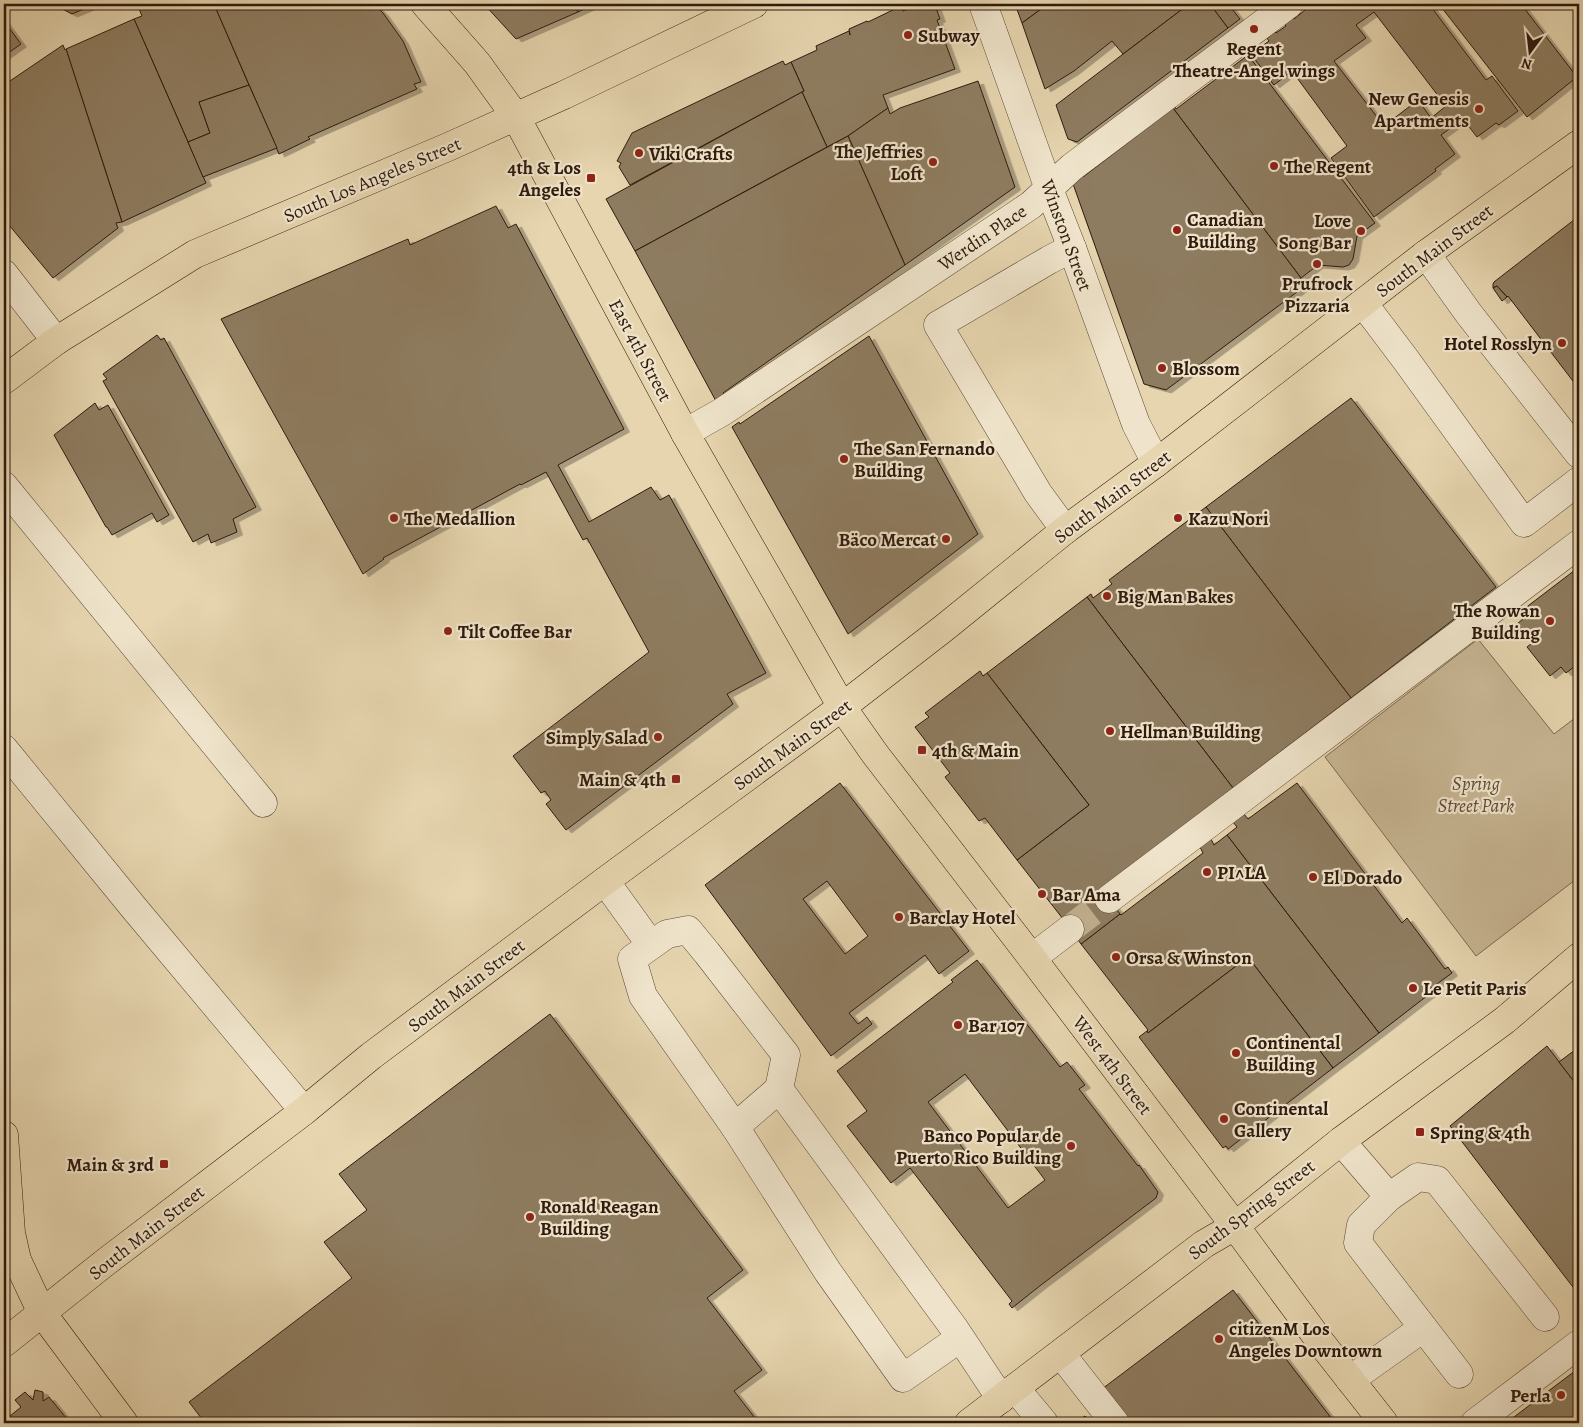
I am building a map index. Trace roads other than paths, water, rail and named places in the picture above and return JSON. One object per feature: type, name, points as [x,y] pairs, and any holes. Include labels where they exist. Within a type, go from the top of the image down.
[{"type":"main road","name":"East 4th Street","points":[[425,4],[477,63],[516,117],[685,433],[842,707]]},
{"type":"main road","name":"South Los Angeles Street","points":[[4,380],[56,341],[195,254],[516,117],[754,4]]},
{"type":"main road","name":"South Main Street","points":[[4,1343],[107,1261],[304,1111],[371,1056],[842,707],[1065,530],[1156,464],[1426,254],[1579,144]]},
{"type":"main road","name":"West 4th Street","points":[[842,707],[875,754],[1384,1423]]},
{"type":"main road","name":"South Spring Street","points":[[969,1423],[1204,1244],[1235,1226],[1341,1141],[1505,1020],[1579,957]]},
{"type":"main road","points":[[4,1135],[11,1233],[17,1260],[42,1313],[124,1423]]},
{"type":"street","name":"Winston Street","points":[[983,4],[1136,424],[1156,464]]},
{"type":"street","name":"Werdin Place","points":[[685,433],[722,412],[1031,205],[1072,167],[1289,4]]},
{"type":"street","points":[[1065,530],[1038,493],[938,325],[1072,248]]},
{"type":"street","points":[[1426,254],[1469,314],[1579,454]]},
{"type":"street","points":[[4,274],[56,341]]},
{"type":"street","points":[[1363,303],[1524,523],[1579,481]]},
{"type":"street","points":[[4,486],[263,803]]},
{"type":"street","points":[[1109,899],[1298,748],[1579,544]]},
{"type":"street","points":[[4,749],[304,1111]]},
{"type":"street","points":[[605,881],[651,945]]},
{"type":"street","points":[[1032,958],[1070,929]]},
{"type":"street","points":[[735,1127],[779,1088],[786,1055],[708,953],[688,930],[667,934],[632,958],[643,996],[735,1127],[828,1272],[903,1378],[960,1338]]},
{"type":"street","points":[[779,1088],[960,1338],[1008,1394],[1044,1423]]},
{"type":"street","points":[[1341,1141],[1389,1197]]},
{"type":"street","points":[[1459,1374],[1358,1243],[1361,1225],[1389,1197],[1418,1177],[1437,1180],[1545,1317]]},
{"type":"street","points":[[1350,1380],[1423,1328]]},
{"type":"street","points":[[1475,1423],[1579,1344]]},
{"type":"street","points":[[1060,1354],[1115,1423]]},
{"type":"tunnel","points":[[1070,929],[1109,899]]},
{"type":"place","name":"Regent Theatre-Angel wings","points":[[1254,29]]},
{"type":"place","name":"Subway","points":[[908,35]]},
{"type":"place","name":"New Genesis Apartments","points":[[1479,109]]},
{"type":"place","name":"Viki Crafts","points":[[639,153]]},
{"type":"place","name":"The Jeffries Loft","points":[[933,162]]},
{"type":"place","name":"The Regent","points":[[1274,166]]},
{"type":"place","name":"4th & Los Angeles","points":[[591,178]]},
{"type":"place","name":"Canadian Building","points":[[1177,230]]},
{"type":"place","name":"Love Song Bar","points":[[1361,231]]},
{"type":"place","name":"Prufrock Pizzaria","points":[[1317,264]]},
{"type":"place","name":"Hotel Rosslyn","points":[[1562,343]]},
{"type":"place","name":"Blossom","points":[[1162,368]]},
{"type":"place","name":"The San Fernando Building","points":[[844,459]]},
{"type":"place","name":"The Medallion","points":[[394,518]]},
{"type":"place","name":"Kazu Nori","points":[[1178,518]]},
{"type":"place","name":"Bäco Mercat","points":[[946,539]]},
{"type":"place","name":"Big Man Bakes","points":[[1107,596]]},
{"type":"place","name":"The Rowan Building","points":[[1550,621]]},
{"type":"place","name":"Tilt Coffee Bar","points":[[448,631]]},
{"type":"place","name":"Hellman Building","points":[[1110,731]]},
{"type":"place","name":"Simply Salad","points":[[658,737]]},
{"type":"place","name":"4th & Main","points":[[922,750]]},
{"type":"place","name":"Main & 4th","points":[[676,779]]},
{"type":"place","name":"PI^LA","points":[[1207,872]]},
{"type":"place","name":"El Dorado","points":[[1313,877]]},
{"type":"place","name":"Bar Ama","points":[[1042,894]]},
{"type":"place","name":"Barclay Hotel","points":[[899,917]]},
{"type":"place","name":"Orsa & Winston","points":[[1116,957]]},
{"type":"place","name":"Le Petit Paris","points":[[1413,988]]},
{"type":"place","name":"Bar 107","points":[[958,1025]]},
{"type":"place","name":"Continental Building","points":[[1236,1053]]},
{"type":"place","name":"Continental Gallery","points":[[1224,1119]]},
{"type":"place","name":"Spring & 4th","points":[[1420,1132]]},
{"type":"place","name":"Banco Popular de Puerto Rico Building","points":[[1071,1146]]},
{"type":"place","name":"Main & 3rd","points":[[164,1164]]},
{"type":"place","name":"Ronald Reagan Building","points":[[530,1217]]},
{"type":"place","name":"citizenM Los Angeles Downtown","points":[[1219,1339]]},
{"type":"place","name":"Perla","points":[[1561,1395]]},
{"type":"park label","name":"Spring Street Park","points":[[1476,794]]}]
